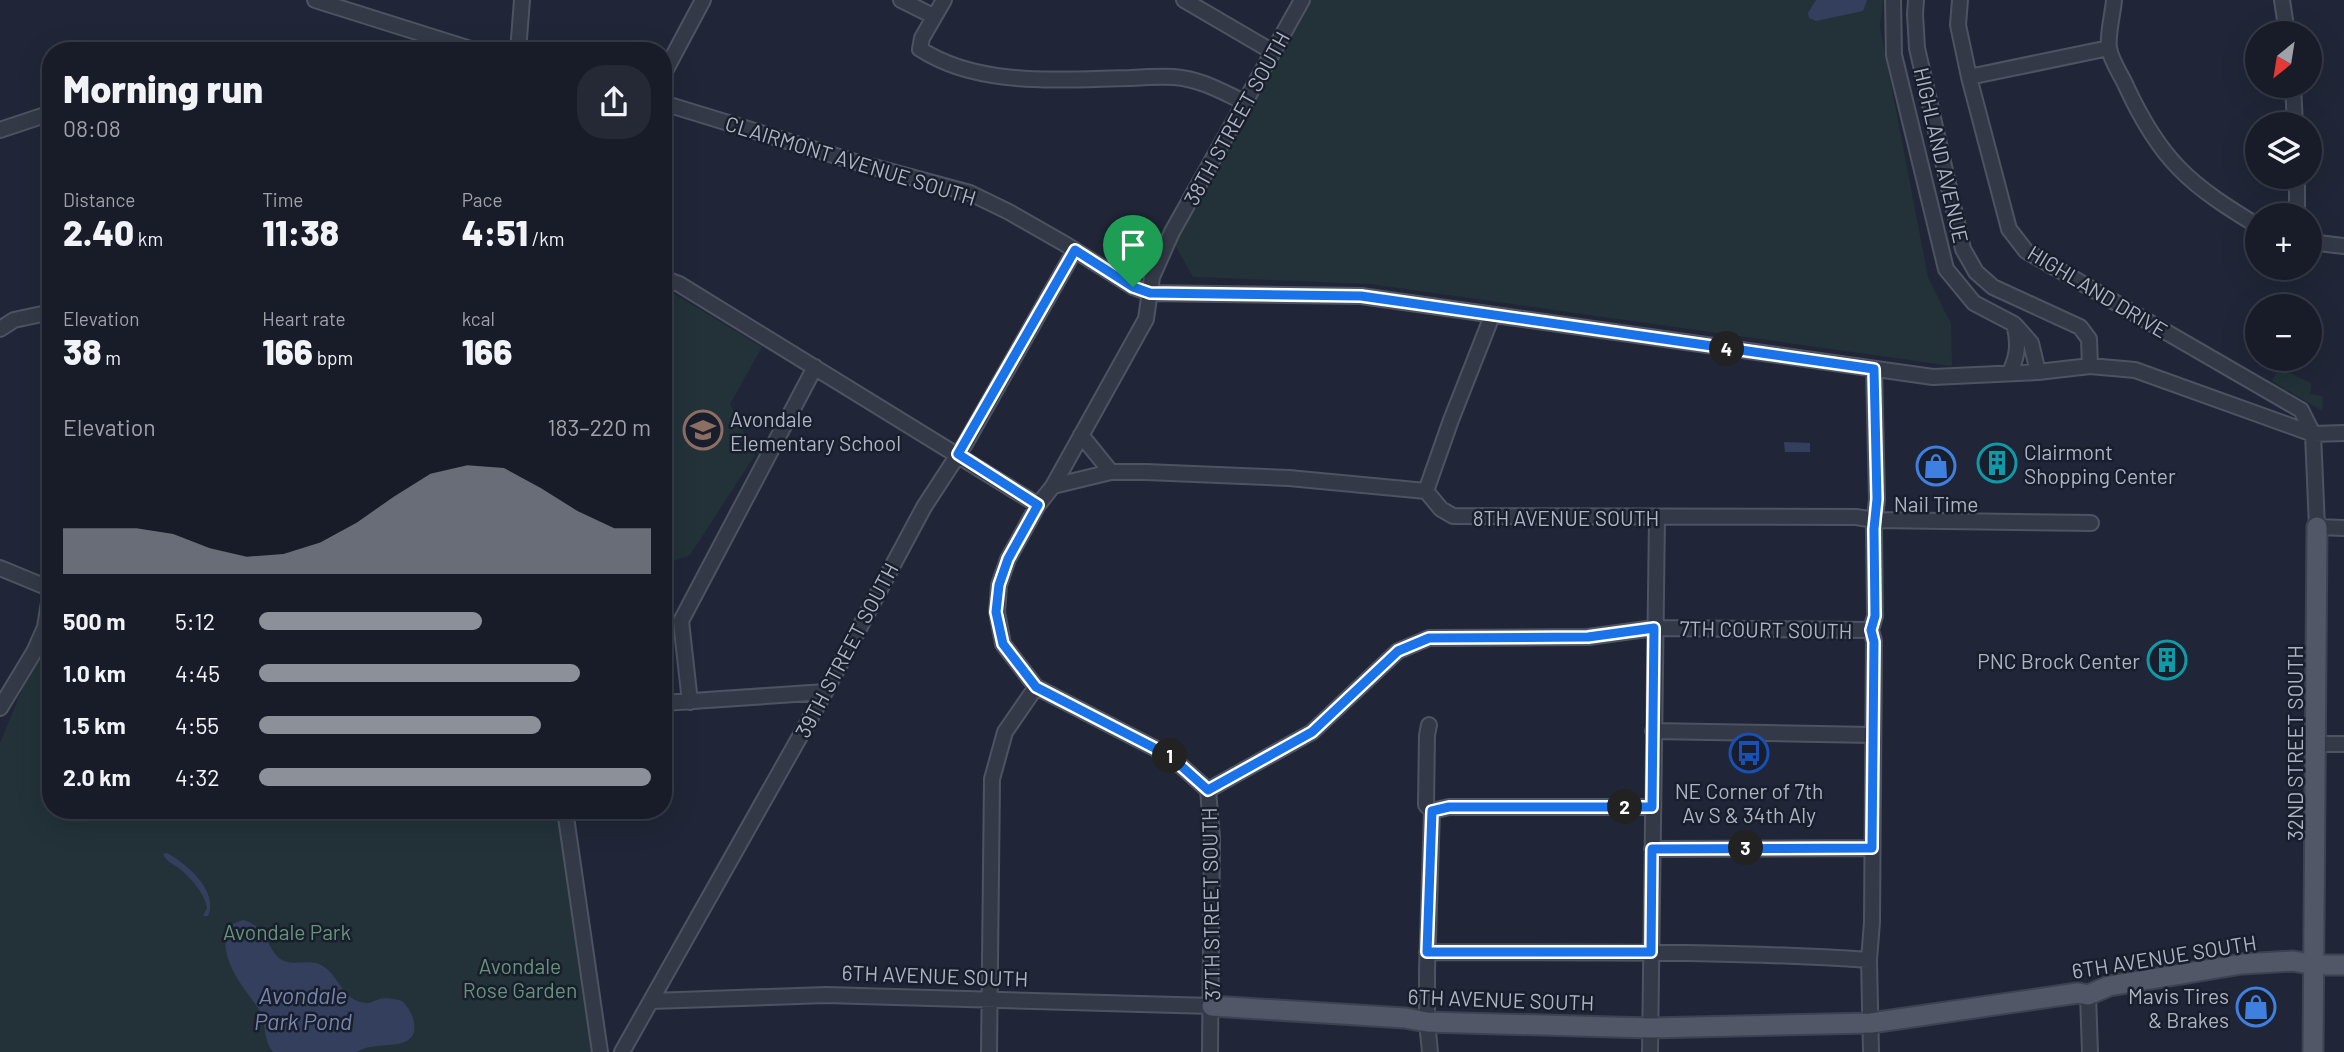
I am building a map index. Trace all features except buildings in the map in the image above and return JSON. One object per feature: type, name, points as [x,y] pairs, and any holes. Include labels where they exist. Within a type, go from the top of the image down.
[{"type":"main road","name":"32ND STREET SOUTH","points":[[2313,1052],[2317,527]]},
{"type":"main road","name":"6TH AVENUE SOUTH","points":[[1212,1006],[1427,1021],[1650,1028],[1871,1023],[2078,993],[2088,995],[2109,986],[2242,964],[2293,961],[2315,965],[2344,965]]},
{"type":"street","points":[[315,0],[448,42]]},
{"type":"street","points":[[519,42],[522,0]]},
{"type":"street","points":[[672,58],[703,0]]},
{"type":"street","points":[[901,0],[933,16]]},
{"type":"street","points":[[944,0],[922,38],[920,49],[938,61],[974,71],[1030,79],[1174,77],[1207,84],[1244,102]]},
{"type":"street","points":[[1184,0],[1273,52]]},
{"type":"street","name":"38TH STREET SOUTH","points":[[1036,687],[1003,644],[996,612],[999,585],[1008,559],[1038,505],[1053,486],[1146,319],[1152,277],[1172,232],[1302,0]]},
{"type":"street","name":"HIGHLAND AVENUE","points":[[1893,0],[1894,55],[1946,269],[1974,303],[2014,324],[2031,343],[2038,372]]},
{"type":"street","name":"HIGHLAND AVENUE","points":[[1916,0],[1917,48],[1963,249],[1976,272],[1993,287],[2080,327],[2089,339],[2091,366]]},
{"type":"street","name":"HIGHLAND DRIVE","points":[[1960,0],[1958,24],[1969,76],[2009,229],[2026,251],[2301,410],[2313,434]]},
{"type":"street","points":[[2114,0],[2109,48],[2141,118],[2167,156],[2188,178],[2213,199],[2245,218]]},
{"type":"street","points":[[2282,0],[2285,21]]},
{"type":"street","points":[[1969,76],[2109,48]]},
{"type":"street","name":"CLAIRMONT AVENUE SOUTH","points":[[672,106],[859,163],[970,193],[1075,250],[1133,287],[1150,293],[1361,296],[1933,377],[2038,372],[2091,366],[2135,370],[2313,434],[2344,433]]},
{"type":"street","points":[[0,130],[42,116]]},
{"type":"street","points":[[2322,243],[2344,246]]},
{"type":"street","name":"39TH STREET SOUTH","points":[[622,1052],[825,692],[899,552],[1075,250]]},
{"type":"street","points":[[672,281],[1038,505]]},
{"type":"street","points":[[0,329],[14,320],[42,314]]},
{"type":"street","points":[[1053,486],[1111,472],[1289,478],[1426,491],[1492,316]]},
{"type":"street","points":[[2010,372],[2017,357],[2018,337],[2014,324]]},
{"type":"street","points":[[690,702],[681,621],[815,367]]},
{"type":"street","points":[[1871,1052],[1869,960],[1872,922],[1874,642],[1871,630],[1875,616],[1877,499],[1874,369]]},
{"type":"street","name":"32ND STREET SOUTH","points":[[2313,434],[2317,527]]},
{"type":"street","points":[[1081,435],[1111,472]]},
{"type":"street","name":"8TH AVENUE SOUTH","points":[[1426,491],[1441,509],[1453,516],[1856,517],[1875,520],[2091,523]]},
{"type":"street","points":[[1650,1052],[1657,517]]},
{"type":"street","points":[[2317,527],[2344,528]]},
{"type":"street","points":[[0,568],[42,585]]},
{"type":"street","name":"7TH COURT SOUTH","points":[[1208,790],[1312,732],[1398,651],[1429,638],[1588,637],[1654,628],[1871,630]]},
{"type":"street","points":[[0,708],[42,634]]},
{"type":"street","points":[[989,1052],[992,779],[1005,732],[1036,687]]},
{"type":"street","name":"37TH STREET SOUTH","points":[[1036,687],[1170,756],[1208,790],[1212,838],[1210,1052]]},
{"type":"street","points":[[672,703],[825,692]]},
{"type":"street","points":[[1429,725],[1426,805],[1432,811],[1427,952],[1430,1052]]},
{"type":"street","points":[[1653,731],[1873,735]]},
{"type":"street","points":[[2316,744],[2344,744]]},
{"type":"street","points":[[1432,811],[1449,807],[1652,807]]},
{"type":"street","points":[[566,819],[600,1052]]},
{"type":"street","points":[[1652,849],[1872,848]]},
{"type":"street","points":[[1427,952],[1651,952],[1795,955],[1869,960]]},
{"type":"street","name":"6TH AVENUE SOUTH","points":[[650,1001],[826,995],[1212,1006]]},
{"type":"street","points":[[2088,995],[2090,1052]]},
{"type":"green space","points":[[1308,0],[1883,0],[1880,27],[1928,277],[1951,324],[1952,366],[1370,284],[1193,277],[1174,243]]},
{"type":"green space","name":"Avondale Elementary School","points":[[672,293],[762,347],[730,404],[755,455],[690,555],[672,562]]},
{"type":"green space","points":[[2277,371],[2285,371],[2311,383],[2310,394],[2323,396],[2322,411],[2272,381]]},
{"type":"green space","name":"Avondale Park","points":[[42,641],[42,819],[558,819],[592,1052],[0,1052],[0,743]]},
{"type":"water","points":[[1816,0],[1867,0],[1863,11],[1816,21],[1809,18],[1808,13]]},
{"type":"water","points":[[1784,442],[1810,443],[1810,452],[1785,452]]},
{"type":"water","points":[[167,853],[192,871],[205,888],[209,897],[208,916],[203,916],[207,908],[200,892],[184,873],[166,859],[163,854]]},
{"type":"water","name":"Avondale Park Pond","points":[[243,920],[262,932],[279,958],[289,962],[321,965],[332,974],[345,992],[357,1001],[367,1003],[385,998],[402,1001],[413,1019],[414,1032],[410,1038],[398,1044],[357,1052],[273,1052],[261,1013],[239,981],[227,955],[227,926]]},
{"type":"place","name":"Avondale Elementary School","points":[[703,430]]},
{"type":"place","name":"Clairmont Shopping Center","points":[[1997,463]]},
{"type":"place","name":"Nail Time","points":[[1936,466]]},
{"type":"place","name":"PNC Brock Center","points":[[2167,660]]},
{"type":"place","name":"NE Corner of 7th Av S & 34th Aly","points":[[1749,753]]},
{"type":"place","name":"Mavis Tires & Brakes","points":[[2256,1007]]},
{"type":"route","points":[[1075,250],[1133,287],[1150,293],[1361,296],[1874,369],[1877,499],[1874,529],[1875,616],[1871,630],[1874,642],[1872,848],[1652,849],[1651,952],[1427,952],[1432,811],[1449,807],[1652,807],[1654,628],[1588,637],[1429,638],[1398,651],[1312,732],[1208,790],[1170,756],[1036,687],[1003,644],[996,612],[999,585],[1008,559],[1038,505],[958,454],[1075,250]]},
{"type":"park label","name":"Avondale Rose Garden","points":[[520,977]]}]
